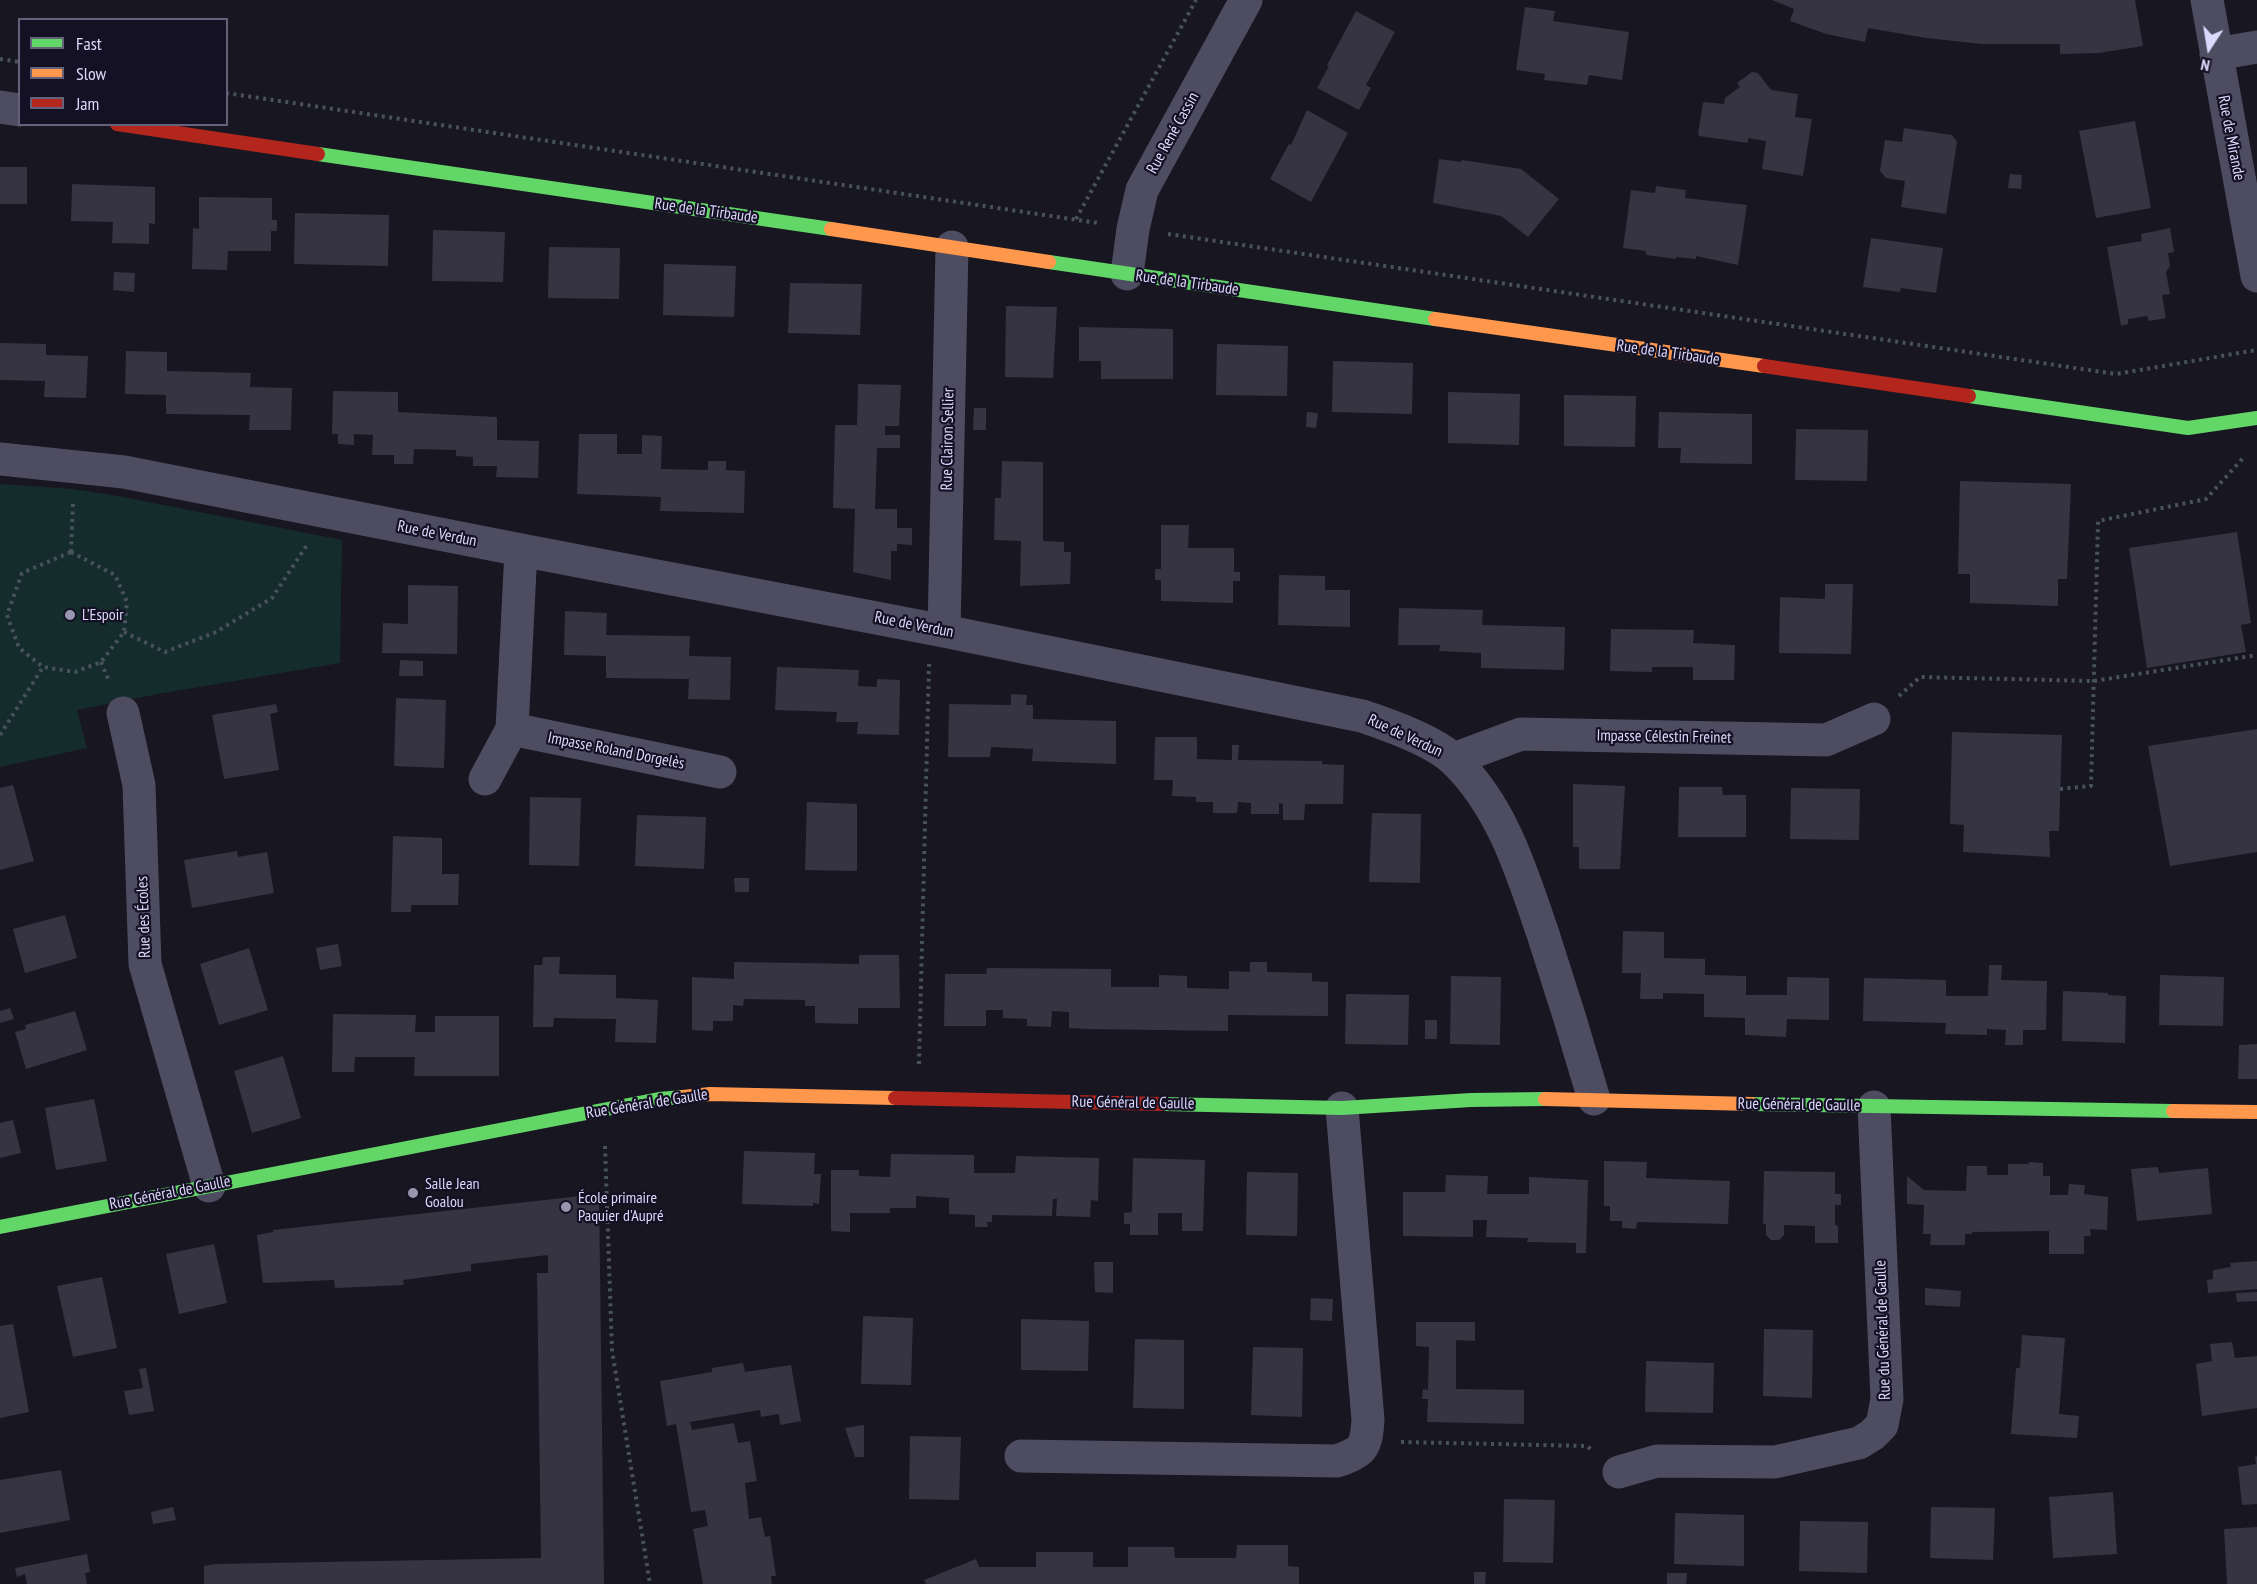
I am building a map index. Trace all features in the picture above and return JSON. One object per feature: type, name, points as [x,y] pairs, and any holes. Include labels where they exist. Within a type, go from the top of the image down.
[{"type":"street","name":"Rue René Cassin","points":[[1127,274],[1133,229],[1142,190],[1246,0]]},
{"type":"street","name":"Rue de Mirande","points":[[2207,0],[2257,276]]},
{"type":"street","points":[[2216,54],[2257,47]]},
{"type":"street","points":[[0,107],[18,110]]},
{"type":"street","name":"Rue de la Tirbaude","points":[[131,126],[2188,428],[2257,418]]},
{"type":"street","name":"Rue Clairon Sellier","points":[[944,631],[952,247]]},
{"type":"street","name":"Rue de Verdun","points":[[0,459],[76,465],[124,472],[944,631],[1362,716],[1410,735],[1454,759],[1490,805],[1516,857],[1561,988],[1594,1100]]},
{"type":"street","points":[[485,779],[512,729],[521,550]]},
{"type":"street","name":"Rue des Écoles","points":[[123,713],[139,785],[145,964],[209,1186]]},
{"type":"street","name":"Impasse Célestin Freinet","points":[[1454,759],[1521,734],[1826,740],[1874,719]]},
{"type":"street","name":"Impasse Roland Dorgelès","points":[[512,729],[720,772]]},
{"type":"street","name":"Rue Général de Gaulle","points":[[0,1227],[659,1099],[710,1094],[1342,1108],[1471,1100],[1594,1100],[1874,1107],[2257,1112]]},
{"type":"street","name":"Rue du Général de Gaulle","points":[[1619,1472],[1657,1461],[1775,1462],[1859,1443],[1882,1425],[1887,1399],[1874,1107]]},
{"type":"street","points":[[1022,1456],[1337,1461],[1355,1455],[1367,1441],[1368,1420],[1342,1108]]},
{"type":"path","points":[[1077,219],[1196,0]]},
{"type":"path","points":[[0,59],[18,62]]},
{"type":"path","points":[[228,93],[2116,374],[2257,350]]},
{"type":"path","points":[[2060,789],[2091,786],[2098,521],[2206,499],[2250,451]]},
{"type":"path","points":[[71,552],[76,465]]},
{"type":"path","points":[[124,632],[165,652],[216,632],[272,598],[312,538],[316,510]]},
{"type":"path","points":[[71,552],[115,575],[127,602],[124,632],[101,662],[75,672],[43,667],[19,648],[7,615],[22,573],[71,552]]},
{"type":"path","points":[[919,1098],[919,999],[929,663],[944,631]]},
{"type":"path","points":[[1874,719],[1920,677],[2094,681],[2257,655]]},
{"type":"path","points":[[0,735],[43,667]]},
{"type":"path","points":[[604,1110],[612,1350],[650,1584]]},
{"type":"path","points":[[1367,1441],[1587,1446],[1619,1472]]},
{"type":"green space","points":[[0,484],[73,489],[118,496],[342,540],[340,663],[77,710],[87,748],[0,767]]},
{"type":"building","points":[[1772,0],[2135,0],[2143,46],[2099,53],[2060,54],[2060,44],[1982,44],[1926,38],[1868,28],[1865,42],[1826,34],[1790,21],[1794,9]]},
{"type":"building","points":[[1525,7],[1555,11],[1553,21],[1629,32],[1622,80],[1589,75],[1587,85],[1544,80],[1545,74],[1516,70]]},
{"type":"building","points":[[1356,11],[1395,32],[1366,85],[1371,88],[1359,110],[1317,88]]},
{"type":"building","points":[[1752,72],[1758,73],[1771,90],[1798,94],[1795,117],[1812,119],[1803,176],[1762,169],[1766,141],[1748,138],[1748,143],[1698,134],[1703,103],[1724,104],[1725,98],[1740,87],[1737,83]]},
{"type":"building","points":[[1307,110],[1348,133],[1311,202],[1270,179],[1289,144],[1291,145]]},
{"type":"building","points":[[2135,121],[2151,208],[2096,218],[2079,131]]},
{"type":"building","points":[[1904,128],[1952,135],[1957,142],[1946,214],[1901,207],[1905,181],[1886,178],[1880,171],[1885,140],[1902,142]]},
{"type":"building","points":[[1439,159],[1521,169],[1559,199],[1528,237],[1501,216],[1433,203]]},
{"type":"building","points":[[0,167],[27,167],[27,204],[0,204]]},
{"type":"building","points":[[2010,174],[2022,175],[2021,189],[2008,188]]},
{"type":"building","points":[[72,184],[155,187],[155,224],[149,223],[149,244],[112,243],[113,222],[71,221]]},
{"type":"building","points":[[1656,186],[1686,190],[1685,198],[1747,205],[1738,265],[1696,256],[1696,259],[1676,257],[1676,259],[1646,255],[1646,251],[1623,248],[1631,190],[1655,193]]},
{"type":"building","points":[[199,197],[272,198],[272,220],[277,220],[277,231],[271,231],[271,251],[228,251],[227,270],[192,269],[193,228],[199,229]]},
{"type":"building","points":[[295,213],[389,215],[388,266],[294,264]]},
{"type":"building","points":[[2170,228],[2174,252],[2168,253],[2170,266],[2166,272],[2170,294],[2162,295],[2166,318],[2149,321],[2147,316],[2128,319],[2128,324],[2121,326],[2107,247],[2142,241],[2141,234]]},
{"type":"building","points":[[433,230],[505,232],[503,282],[432,281]]},
{"type":"building","points":[[1871,238],[1943,248],[1936,293],[1901,288],[1900,292],[1863,287]]},
{"type":"building","points":[[549,247],[620,248],[619,299],[548,298]]},
{"type":"building","points":[[664,264],[736,266],[734,317],[663,315]]},
{"type":"building","points":[[114,272],[135,273],[134,292],[113,290]]},
{"type":"building","points":[[790,283],[862,284],[860,335],[788,333]]},
{"type":"building","points":[[1006,306],[1057,307],[1053,378],[1005,377]]},
{"type":"building","points":[[1079,327],[1173,329],[1173,379],[1101,379],[1101,361],[1079,361]]},
{"type":"building","points":[[0,343],[46,344],[46,355],[88,356],[86,398],[44,397],[45,381],[0,380]]},
{"type":"building","points":[[1217,344],[1288,346],[1287,396],[1216,395]]},
{"type":"building","points":[[126,351],[167,352],[167,371],[251,373],[250,387],[292,388],[291,430],[249,430],[250,415],[166,414],[166,395],[125,394]]},
{"type":"building","points":[[1333,361],[1413,363],[1412,414],[1332,412]]},
{"type":"building","points":[[858,384],[901,385],[899,426],[885,426],[885,435],[900,435],[900,448],[877,448],[875,509],[897,509],[897,528],[912,528],[912,545],[897,544],[897,551],[891,551],[891,580],[853,572],[855,509],[833,508],[835,425],[857,425]]},
{"type":"building","points":[[333,391],[398,392],[398,412],[497,417],[497,440],[539,441],[538,478],[496,477],[497,466],[473,466],[473,457],[456,456],[456,450],[414,449],[413,464],[394,464],[394,455],[372,455],[373,435],[354,434],[354,445],[338,444],[338,434],[332,434]]},
{"type":"building","points":[[1448,392],[1520,394],[1519,445],[1448,443]]},
{"type":"building","points":[[1564,395],[1636,396],[1635,447],[1564,446]]},
{"type":"building","points":[[974,408],[986,408],[986,430],[973,430]]},
{"type":"building","points":[[1307,412],[1318,413],[1316,428],[1306,427]]},
{"type":"building","points":[[1659,412],[1752,414],[1752,464],[1680,463],[1681,448],[1658,448]]},
{"type":"building","points":[[1796,429],[1868,430],[1867,481],[1795,480]]},
{"type":"building","points":[[579,434],[617,434],[617,454],[642,454],[642,435],[662,436],[661,469],[708,470],[708,461],[726,461],[726,470],[745,471],[744,513],[660,511],[661,497],[577,494]]},
{"type":"building","points":[[1002,461],[1043,462],[1043,541],[1064,542],[1064,552],[1071,552],[1070,584],[1020,586],[1021,541],[994,540],[995,498],[1001,498]]},
{"type":"building","points":[[1960,481],[2071,484],[2067,579],[2058,579],[2058,606],[1970,603],[1970,574],[1958,574]]},
{"type":"building","points":[[1161,525],[1189,525],[1188,548],[1234,548],[1234,572],[1240,572],[1240,581],[1233,581],[1233,603],[1161,601],[1161,580],[1155,580],[1155,569],[1161,569]]},
{"type":"building","points":[[2237,532],[2251,623],[2241,625],[2246,652],[2147,668],[2129,548]]},
{"type":"building","points":[[1279,575],[1325,576],[1325,590],[1350,590],[1350,627],[1278,625]]},
{"type":"building","points":[[1825,584],[1853,584],[1851,654],[1779,653],[1780,597],[1825,599]]},
{"type":"building","points":[[408,585],[458,586],[457,654],[382,653],[383,623],[408,624]]},
{"type":"building","points":[[1399,608],[1483,610],[1482,625],[1565,627],[1564,670],[1481,668],[1481,653],[1439,651],[1440,645],[1398,645]]},
{"type":"building","points":[[565,611],[607,613],[606,635],[690,636],[689,656],[731,657],[730,700],[688,699],[689,679],[606,678],[606,656],[564,655]]},
{"type":"building","points":[[1611,629],[1694,630],[1693,643],[1735,645],[1734,680],[1693,680],[1693,667],[1652,667],[1652,672],[1610,671]]},
{"type":"building","points":[[400,660],[423,661],[423,676],[399,676]]},
{"type":"building","points":[[777,667],[859,670],[858,686],[877,687],[877,679],[900,680],[899,735],[857,734],[858,722],[836,722],[837,712],[775,710]]},
{"type":"building","points":[[1011,694],[1027,695],[1026,705],[1033,705],[1033,719],[1116,721],[1116,764],[1032,761],[1033,749],[991,747],[990,757],[948,757],[949,704],[1011,705]]},
{"type":"building","points":[[396,698],[446,700],[444,768],[394,766]]},
{"type":"building","points":[[276,704],[278,712],[270,714],[279,770],[224,779],[212,715]]},
{"type":"building","points":[[2257,729],[2257,852],[2170,866],[2148,746]]},
{"type":"building","points":[[1952,732],[2062,735],[2059,831],[2049,831],[2050,857],[1963,852],[1964,825],[1950,824]]},
{"type":"building","points":[[1155,737],[1197,737],[1197,759],[1232,760],[1232,745],[1239,745],[1238,760],[1322,761],[1322,764],[1344,765],[1343,804],[1305,804],[1304,820],[1283,820],[1283,804],[1279,803],[1279,814],[1251,814],[1251,803],[1238,802],[1237,813],[1213,813],[1213,802],[1196,802],[1196,797],[1172,796],[1173,780],[1154,780]]},
{"type":"building","points":[[1573,784],[1625,786],[1620,869],[1579,869],[1579,847],[1573,847]]},
{"type":"building","points":[[13,785],[34,861],[0,870],[0,788]]},
{"type":"building","points":[[1679,787],[1722,787],[1723,795],[1746,795],[1746,837],[1678,837]]},
{"type":"building","points":[[1791,788],[1860,789],[1859,840],[1790,839]]},
{"type":"building","points":[[530,797],[581,798],[579,866],[529,865]]},
{"type":"building","points":[[807,802],[857,804],[857,871],[805,870]]},
{"type":"building","points":[[1372,813],[1421,814],[1420,883],[1369,882]]},
{"type":"building","points":[[637,815],[706,817],[704,869],[635,866]]},
{"type":"building","points":[[393,836],[442,838],[442,874],[459,874],[458,905],[411,905],[411,912],[391,912]]},
{"type":"building","points":[[237,851],[238,857],[267,852],[274,893],[192,908],[184,860]]},
{"type":"building","points":[[734,878],[749,878],[749,892],[735,892]]},
{"type":"building","points":[[65,915],[77,958],[25,973],[13,929]]},
{"type":"building","points":[[1623,931],[1664,932],[1664,958],[1705,959],[1705,975],[1746,976],[1746,995],[1787,995],[1787,977],[1829,978],[1829,1020],[1787,1019],[1786,1037],[1745,1035],[1745,1018],[1704,1017],[1704,994],[1663,993],[1663,999],[1640,999],[1641,973],[1622,973]]},
{"type":"building","points":[[338,944],[342,966],[320,970],[316,948]]},
{"type":"building","points":[[249,948],[268,1010],[219,1025],[200,964]]},
{"type":"building","points":[[859,955],[899,955],[900,1008],[858,1008],[858,1024],[815,1023],[815,1006],[805,1006],[805,1000],[744,999],[743,1006],[733,1005],[733,1021],[713,1021],[713,1031],[692,1030],[692,977],[734,979],[734,962],[859,964]]},
{"type":"building","points":[[543,957],[560,957],[559,974],[616,975],[616,998],[658,1000],[656,1043],[615,1042],[616,1019],[554,1018],[553,1027],[533,1027],[534,965],[542,965]]},
{"type":"building","points":[[1250,962],[1267,962],[1267,972],[1312,973],[1312,981],[1328,982],[1328,1016],[1228,1015],[1228,1031],[1089,1029],[1069,1028],[1069,1012],[1052,1011],[1051,1027],[1027,1026],[1027,1019],[1003,1018],[1003,1010],[986,1010],[986,1026],[944,1026],[945,974],[986,974],[987,968],[1111,969],[1111,987],[1159,987],[1159,975],[1187,976],[1187,988],[1229,989],[1229,971],[1250,972]]},
{"type":"building","points":[[1989,965],[2002,965],[2001,980],[2047,981],[2046,1030],[2023,1030],[2023,1045],[2005,1045],[2006,1030],[1987,1029],[1987,1035],[1945,1034],[1946,1023],[1863,1021],[1864,978],[1946,980],[1946,996],[1988,996]]},
{"type":"building","points":[[2160,975],[2224,977],[2223,1026],[2159,1025]]},
{"type":"building","points":[[1451,976],[1501,977],[1500,1045],[1450,1044]]},
{"type":"building","points":[[2063,991],[2126,996],[2125,1043],[2062,1041]]},
{"type":"building","points":[[1346,994],[1409,995],[1408,1045],[1345,1044]]},
{"type":"building","points":[[10,1008],[14,1019],[0,1023],[0,1011]]},
{"type":"building","points":[[75,1011],[87,1050],[26,1069],[15,1032],[26,1029],[25,1025]]},
{"type":"building","points":[[333,1014],[416,1015],[415,1032],[435,1032],[435,1016],[499,1016],[499,1076],[414,1076],[415,1057],[355,1057],[354,1072],[332,1072]]},
{"type":"building","points":[[1425,1020],[1437,1020],[1437,1039],[1425,1039]]},
{"type":"building","points":[[2257,1044],[2257,1079],[2238,1079],[2239,1045]]},
{"type":"building","points":[[283,1056],[301,1118],[252,1133],[234,1071]]},
{"type":"building","points":[[94,1099],[107,1161],[56,1170],[45,1108]]},
{"type":"building","points":[[13,1120],[21,1153],[0,1158],[0,1123]]},
{"type":"building","points":[[744,1151],[815,1153],[814,1174],[821,1174],[819,1204],[813,1203],[813,1206],[742,1204]]},
{"type":"building","points":[[891,1154],[974,1155],[974,1173],[1015,1173],[1016,1156],[1099,1158],[1098,1201],[1091,1200],[1090,1217],[1056,1216],[1057,1199],[1053,1199],[1052,1216],[992,1215],[992,1222],[987,1222],[988,1227],[975,1227],[975,1215],[949,1214],[949,1198],[916,1196],[916,1208],[890,1208],[890,1213],[850,1213],[850,1232],[831,1231],[831,1170],[859,1170],[859,1176],[890,1177]]},
{"type":"building","points":[[1133,1158],[1205,1160],[1203,1231],[1182,1231],[1182,1213],[1158,1213],[1158,1235],[1130,1235],[1130,1224],[1124,1224],[1124,1213],[1132,1212]]},
{"type":"building","points":[[1604,1161],[1647,1162],[1646,1178],[1730,1181],[1728,1224],[1637,1222],[1636,1229],[1622,1228],[1622,1221],[1610,1221],[1610,1206],[1604,1206]]},
{"type":"building","points":[[2029,1162],[2043,1163],[2043,1176],[2050,1176],[2050,1195],[2068,1195],[2069,1184],[2085,1185],[2084,1194],[2108,1197],[2107,1230],[2090,1229],[2091,1236],[2084,1236],[2084,1254],[2049,1254],[2049,1231],[1972,1232],[1972,1234],[1965,1234],[1965,1245],[1930,1245],[1931,1234],[1923,1234],[1924,1205],[1907,1204],[1907,1176],[1924,1190],[1966,1191],[1967,1166],[1987,1166],[1987,1175],[2008,1175],[2008,1164],[2029,1164]]},
{"type":"building","points":[[2158,1167],[2159,1173],[2208,1168],[2212,1214],[2137,1221],[2131,1169]]},
{"type":"building","points":[[1764,1171],[1835,1172],[1835,1194],[1841,1194],[1841,1205],[1835,1205],[1838,1243],[1815,1243],[1815,1226],[1784,1225],[1784,1235],[1779,1240],[1771,1240],[1766,1235],[1766,1224],[1763,1224]]},
{"type":"building","points":[[1247,1172],[1298,1173],[1297,1236],[1246,1235]]},
{"type":"building","points":[[1446,1175],[1488,1176],[1487,1194],[1529,1194],[1529,1177],[1588,1180],[1586,1253],[1576,1253],[1576,1243],[1527,1242],[1528,1238],[1486,1237],[1487,1220],[1473,1220],[1473,1237],[1403,1236],[1403,1192],[1445,1192]]},
{"type":"building","points":[[599,1194],[604,1584],[204,1584],[204,1566],[215,1564],[541,1558],[537,1273],[548,1273],[548,1255],[471,1264],[471,1271],[403,1280],[404,1285],[335,1288],[334,1280],[263,1283],[257,1235],[273,1232],[273,1230]]},
{"type":"building","points":[[214,1244],[227,1303],[179,1314],[166,1254]]},
{"type":"building","points":[[2257,1261],[2257,1289],[2208,1293],[2207,1280],[2213,1279],[2213,1270],[2231,1267],[2230,1263]]},
{"type":"building","points":[[1094,1262],[1113,1262],[1113,1293],[1095,1292]]},
{"type":"building","points":[[102,1277],[117,1348],[73,1357],[57,1286]]},
{"type":"building","points":[[1925,1288],[1961,1291],[1960,1307],[1925,1305]]},
{"type":"building","points":[[2257,1292],[2257,1301],[2237,1302],[2236,1293]]},
{"type":"building","points":[[1311,1298],[1333,1299],[1332,1321],[1310,1320]]},
{"type":"building","points":[[863,1316],[913,1318],[911,1385],[861,1384]]},
{"type":"building","points":[[1021,1319],[1089,1321],[1088,1371],[1021,1370]]},
{"type":"building","points":[[1416,1322],[1475,1322],[1475,1341],[1456,1340],[1456,1389],[1524,1390],[1524,1424],[1427,1422],[1428,1399],[1422,1399],[1423,1389],[1428,1390],[1429,1347],[1416,1346]]},
{"type":"building","points":[[13,1324],[29,1412],[0,1418],[0,1326]]},
{"type":"building","points":[[1764,1329],[1813,1330],[1812,1398],[1763,1396]]},
{"type":"building","points":[[2022,1335],[2065,1338],[2059,1414],[2079,1416],[2077,1438],[2011,1434],[2016,1368],[2020,1368]]},
{"type":"building","points":[[1135,1339],[1184,1340],[1184,1409],[1133,1408]]},
{"type":"building","points":[[2232,1342],[2235,1358],[2257,1356],[2257,1408],[2202,1416],[2196,1364],[2212,1361],[2210,1344]]},
{"type":"building","points":[[1253,1347],[1303,1348],[1302,1417],[1251,1415]]},
{"type":"building","points":[[1646,1361],[1714,1363],[1713,1413],[1645,1412]]},
{"type":"building","points":[[743,1363],[745,1372],[791,1365],[801,1421],[780,1425],[779,1414],[761,1417],[760,1410],[690,1422],[692,1430],[734,1423],[738,1443],[750,1441],[757,1481],[745,1483],[749,1519],[761,1517],[765,1537],[770,1536],[776,1576],[771,1576],[772,1584],[703,1584],[693,1529],[708,1526],[705,1510],[691,1512],[676,1424],[667,1426],[660,1381],[712,1372],[712,1368]]},
{"type":"building","points":[[146,1368],[154,1411],[129,1415],[124,1391],[143,1388],[139,1369]]},
{"type":"building","points":[[864,1425],[864,1457],[855,1457],[845,1428]]},
{"type":"building","points":[[910,1436],[961,1437],[959,1500],[909,1499]]},
{"type":"building","points":[[2257,1456],[2257,1504],[2242,1505],[2238,1467],[2256,1464],[2255,1457]]},
{"type":"building","points":[[61,1470],[70,1520],[0,1533],[0,1480]]},
{"type":"building","points":[[2113,1492],[2117,1554],[2053,1558],[2049,1497]]},
{"type":"building","points":[[1504,1499],[1555,1500],[1553,1563],[1503,1562]]},
{"type":"building","points":[[173,1507],[176,1520],[153,1524],[151,1512]]},
{"type":"building","points":[[1931,1507],[1995,1508],[1993,1560],[1930,1558]]},
{"type":"building","points":[[1675,1513],[1744,1515],[1744,1566],[1674,1564]]},
{"type":"building","points":[[1800,1521],[1868,1522],[1867,1573],[1799,1571]]},
{"type":"building","points":[[2257,1527],[2257,1584],[2227,1584],[2224,1529]]},
{"type":"building","points":[[1237,1545],[1288,1545],[1288,1566],[1299,1567],[1299,1584],[926,1584],[924,1580],[976,1559],[979,1567],[1036,1567],[1036,1552],[1093,1552],[1093,1567],[1128,1567],[1128,1547],[1174,1547],[1175,1558],[1236,1558]]},
{"type":"building","points":[[87,1554],[90,1572],[85,1573],[87,1584],[27,1584],[25,1574],[17,1577],[15,1568]]},
{"type":"building","points":[[1474,1572],[1486,1572],[1485,1584],[1474,1584]]},
{"type":"building","points":[[1667,1573],[1687,1573],[1686,1584],[1667,1584]]},
{"type":"traffic: fast","points":[[318,154],[831,229]]},
{"type":"traffic: fast","points":[[1049,262],[1435,319]]},
{"type":"traffic: fast","points":[[1969,396],[2188,428],[2257,418]]},
{"type":"traffic: fast","points":[[0,1227],[659,1099],[683,1097]]},
{"type":"traffic: fast","points":[[1163,1104],[1342,1108],[1471,1100],[1545,1099]]},
{"type":"traffic: fast","points":[[1752,1104],[2173,1111]]},
{"type":"traffic: slow","points":[[831,229],[1049,262]]},
{"type":"traffic: slow","points":[[1435,319],[1764,366]]},
{"type":"traffic: slow","points":[[683,1097],[710,1094],[895,1098]]},
{"type":"traffic: slow","points":[[1545,1099],[1752,1104]]},
{"type":"traffic: slow","points":[[2173,1111],[2257,1112]]},
{"type":"traffic: jam","points":[[130,126],[318,154]]},
{"type":"traffic: jam","points":[[1764,366],[1969,396]]},
{"type":"traffic: jam","points":[[895,1098],[1163,1104]]},
{"type":"place","name":"L’Espoir","points":[[70,615]]},
{"type":"place","name":"Salle Jean Goalou","points":[[413,1193]]},
{"type":"place","name":"École primaire Paquier d'Aupré","points":[[566,1207]]}]
